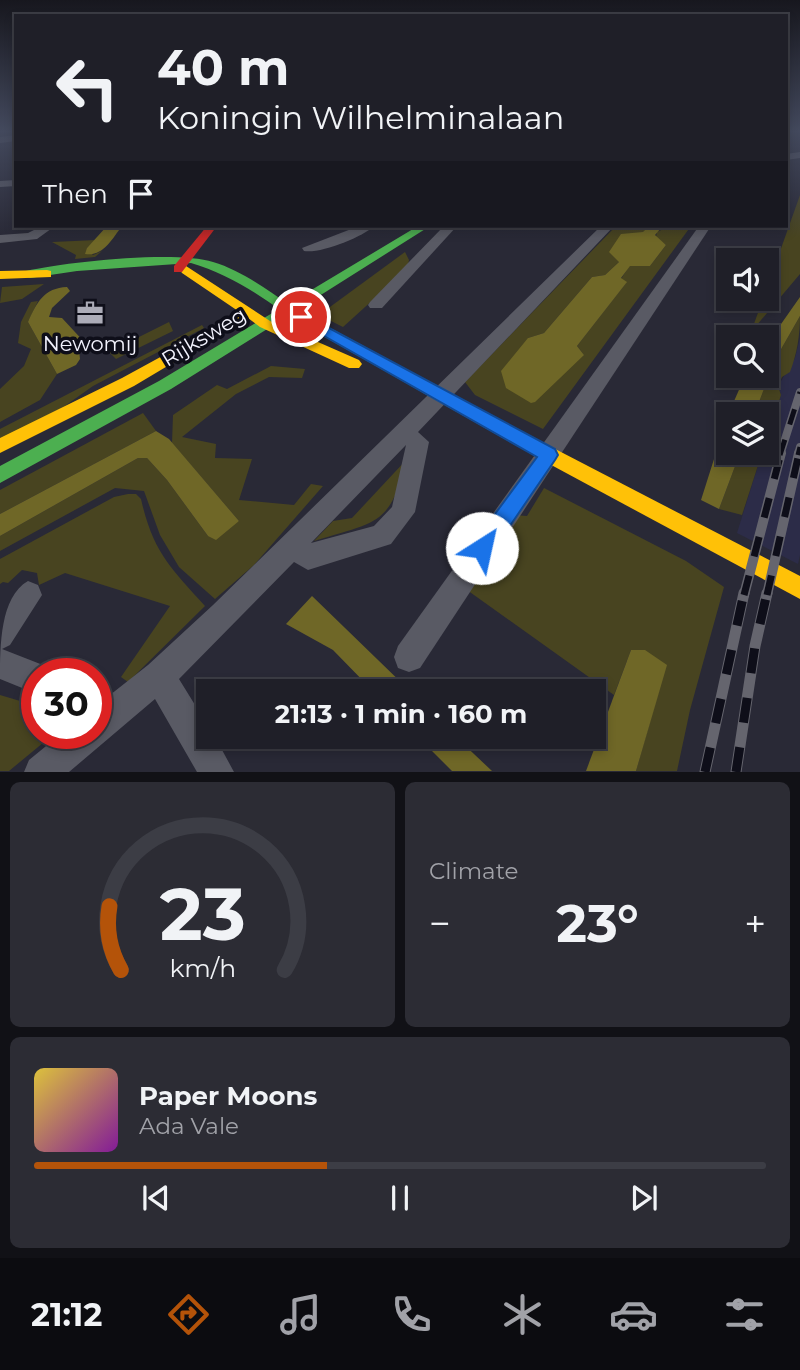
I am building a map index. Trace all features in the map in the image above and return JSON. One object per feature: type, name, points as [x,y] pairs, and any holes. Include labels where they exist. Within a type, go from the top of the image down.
[{"type":"main road","points":[[182,266],[210,228]]},
{"type":"main road","points":[[299,284],[394,228]]},
{"type":"main road","name":"Rijksweg","points":[[0,475],[106,419],[422,228]]},
{"type":"main road","points":[[0,275],[211,265],[274,298],[288,310],[436,399],[800,602]]},
{"type":"main road","points":[[182,266],[265,324],[436,399]]},
{"type":"main road","name":"Rijksweg","points":[[0,446],[128,382],[274,298]]},
{"type":"main road","points":[[545,459],[800,588]]},
{"type":"street","points":[[0,239],[36,235],[46,228]]},
{"type":"street","points":[[309,248],[352,235],[364,228]]},
{"type":"street","points":[[376,305],[450,228]]},
{"type":"street","points":[[112,711],[159,676],[294,545],[606,228]]},
{"type":"street","points":[[409,657],[704,228]]},
{"type":"street","points":[[294,545],[308,557],[382,536],[403,512],[416,454],[418,442],[403,433]]},
{"type":"street","points":[[0,635],[28,594]]},
{"type":"street","points":[[0,664],[21,672]]},
{"type":"street","points":[[159,676],[216,772]]},
{"type":"street","points":[[41,772],[67,749]]},
{"type":"shaded area","points":[[800,195],[800,274],[779,299],[779,254]]},
{"type":"shaded area","points":[[105,228],[121,228],[97,253],[85,254]]},
{"type":"shaded area","points":[[614,228],[647,228],[605,275],[592,277],[544,333],[528,338],[584,355],[577,346],[626,283],[621,279],[630,265],[650,266],[666,245],[656,237],[657,232],[666,228],[690,228],[543,429],[475,395],[465,382]]},
{"type":"shaded area","points":[[647,228],[661,228],[655,235],[666,245],[650,266],[630,266],[621,278],[627,282],[577,346],[584,355],[535,402],[531,403],[506,388],[501,371],[528,338],[544,333],[592,277],[605,275],[619,262],[609,252],[621,234],[643,232]]},
{"type":"shaded area","points":[[96,240],[87,248],[93,255],[102,251],[95,257],[75,259],[76,255],[52,242]]},
{"type":"shaded area","points":[[405,252],[409,260],[407,269],[343,327],[319,315]]},
{"type":"shaded area","points":[[44,284],[22,299],[0,303],[2,287]]},
{"type":"shaded area","points":[[67,287],[70,291],[52,308],[49,317],[62,318],[87,345],[79,350],[80,359],[76,365],[57,374],[28,322],[42,297],[52,290]]},
{"type":"shaded area","points":[[800,297],[800,316],[779,353],[779,327]]},
{"type":"shaded area","points":[[38,301],[28,322],[57,374],[40,400],[0,422],[0,389],[24,366],[31,349],[18,343],[21,322],[31,302]]},
{"type":"shaded area","points":[[759,311],[769,311],[757,325],[754,325]]},
{"type":"shaded area","points":[[800,316],[795,358],[790,372],[782,377],[779,384],[779,353]]},
{"type":"shaded area","points":[[169,322],[173,331],[116,359],[109,352]]},
{"type":"shaded area","points":[[202,325],[204,328],[93,386],[62,408],[0,439],[0,429]]},
{"type":"shaded area","points":[[800,338],[798,564],[737,533],[758,465],[779,465],[779,384],[795,358]]},
{"type":"shaded area","points":[[271,366],[305,369],[302,378],[269,377],[236,394],[182,437],[216,444],[215,458],[252,459],[239,500],[294,505],[311,484],[323,486],[254,565],[215,599],[179,567],[160,535],[144,491],[115,488],[0,551],[0,536],[138,458],[147,458],[167,480],[208,536],[239,521],[172,443],[173,415],[217,385],[227,389]]},
{"type":"shaded area","points":[[740,388],[764,388],[759,402],[734,402]]},
{"type":"shaded area","points":[[764,388],[779,388],[781,395],[779,402],[759,402]]},
{"type":"shaded area","points":[[143,413],[156,431],[0,514],[0,490]]},
{"type":"shaded area","points":[[156,431],[169,439],[239,521],[216,540],[208,536],[167,480],[147,458],[138,458],[0,536],[0,514]]},
{"type":"shaded area","points":[[716,453],[716,465],[736,465],[719,509],[701,500]]},
{"type":"shaded area","points":[[408,458],[394,497],[378,518],[314,541],[333,521],[352,518]]},
{"type":"shaded area","points":[[736,465],[758,465],[742,515],[719,509]]},
{"type":"shaded area","points":[[544,488],[686,561],[724,587],[690,710],[677,771],[636,771],[666,665],[631,650],[614,695],[606,689],[606,679],[592,679],[467,590],[513,515],[527,516]]},
{"type":"shaded area","points":[[136,494],[141,499],[151,533],[164,558],[205,606],[128,682],[121,677],[170,606],[65,573],[39,585],[37,573],[22,570],[8,583],[0,584],[0,559],[114,497]]},
{"type":"shaded area","points":[[312,596],[398,679],[361,679],[333,650],[286,624]]},
{"type":"shaded area","points":[[631,650],[645,650],[667,665],[636,771],[586,771],[594,749],[606,749],[606,717]]},
{"type":"shaded area","points":[[0,695],[21,701],[21,749],[36,749],[9,771],[0,771]]},
{"type":"shaded area","points":[[430,749],[469,749],[492,771],[452,771]]},
{"type":"railway","points":[[780,455],[800,392]]},
{"type":"railway","points":[[798,455],[800,447]]},
{"type":"railway","points":[[744,595],[781,453]]},
{"type":"railway","points":[[767,595],[799,453]]},
{"type":"railway","points":[[705,772],[744,593]]},
{"type":"railway","points":[[736,772],[755,646],[767,593]]},
{"type":"traffic: fast","points":[[0,475],[165,385],[422,228]]},
{"type":"traffic: fast","points":[[30,274],[77,267],[191,260],[211,265],[258,289],[288,310],[426,387]]},
{"type":"traffic: slow","points":[[186,270],[265,324],[354,364]]},
{"type":"traffic: slow","points":[[0,275],[47,274]]},
{"type":"traffic: slow","points":[[0,446],[128,382],[242,317]]},
{"type":"traffic: slow","points":[[426,387],[548,455],[800,588]]},
{"type":"traffic: jam","points":[[178,269],[210,228]]},
{"type":"place","name":"Newomij","points":[[90,313]]},
{"type":"route","points":[[301,317],[548,455],[482,548]]}]
